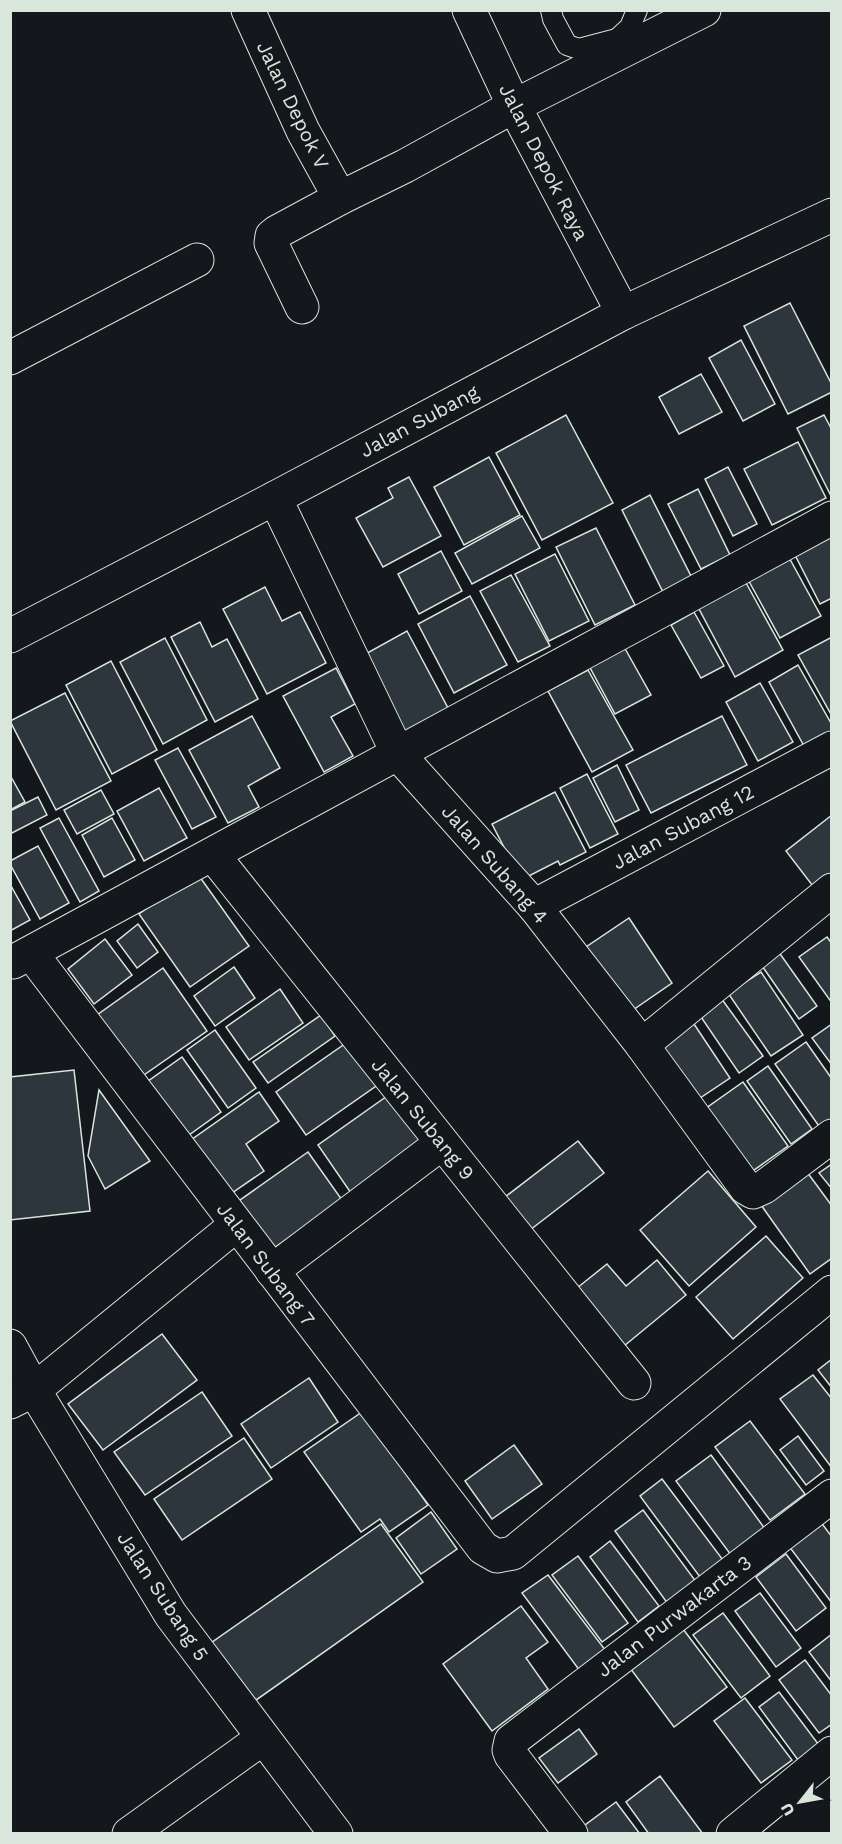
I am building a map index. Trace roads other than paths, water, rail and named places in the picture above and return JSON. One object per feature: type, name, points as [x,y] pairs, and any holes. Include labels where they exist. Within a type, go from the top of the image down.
[{"type":"street","name":"Jalan Depok V","points":[[248,10],[303,131],[340,198]]},
{"type":"street","name":"Jalan Depok Raya","points":[[469,10],[514,106],[622,313]]},
{"type":"street","points":[[302,308],[271,243],[272,236],[514,106],[704,10]]},
{"type":"street","name":"Jalan Subang","points":[[10,636],[622,313],[831,215]]},
{"type":"street","points":[[10,358],[197,260]]},
{"type":"street","name":"Jalan Subang 4","points":[[275,498],[398,754],[534,906],[642,1046],[746,1188],[753,1192],[764,1187],[831,1137]]},
{"type":"street","points":[[21,958],[831,518]]},
{"type":"street","name":"Jalan Subang 12","points":[[534,906],[831,748]]},
{"type":"street","name":"Jalan Subang 9","points":[[213,855],[633,1383]]},
{"type":"street","points":[[642,1046],[831,890]]},
{"type":"street","name":"Jalan Subang 7","points":[[21,958],[237,1225],[483,1548],[497,1556],[513,1553],[831,1292]]},
{"type":"street","points":[[272,1271],[442,1143]]},
{"type":"street","points":[[22,1396],[237,1225]]},
{"type":"street","name":"Jalan Subang 5","points":[[10,1346],[22,1396],[171,1616],[336,1833]]},
{"type":"street","name":"Jalan Purwakarta 3","points":[[571,1833],[511,1755],[509,1745],[516,1737],[831,1496]]},
{"type":"street","points":[[129,1833],[263,1738]]},
{"type":"street","points":[[733,1833],[831,1753]]},
{"type":"lane","points":[[551,10],[553,19],[567,45],[579,49],[617,39],[630,27],[638,10]]}]
